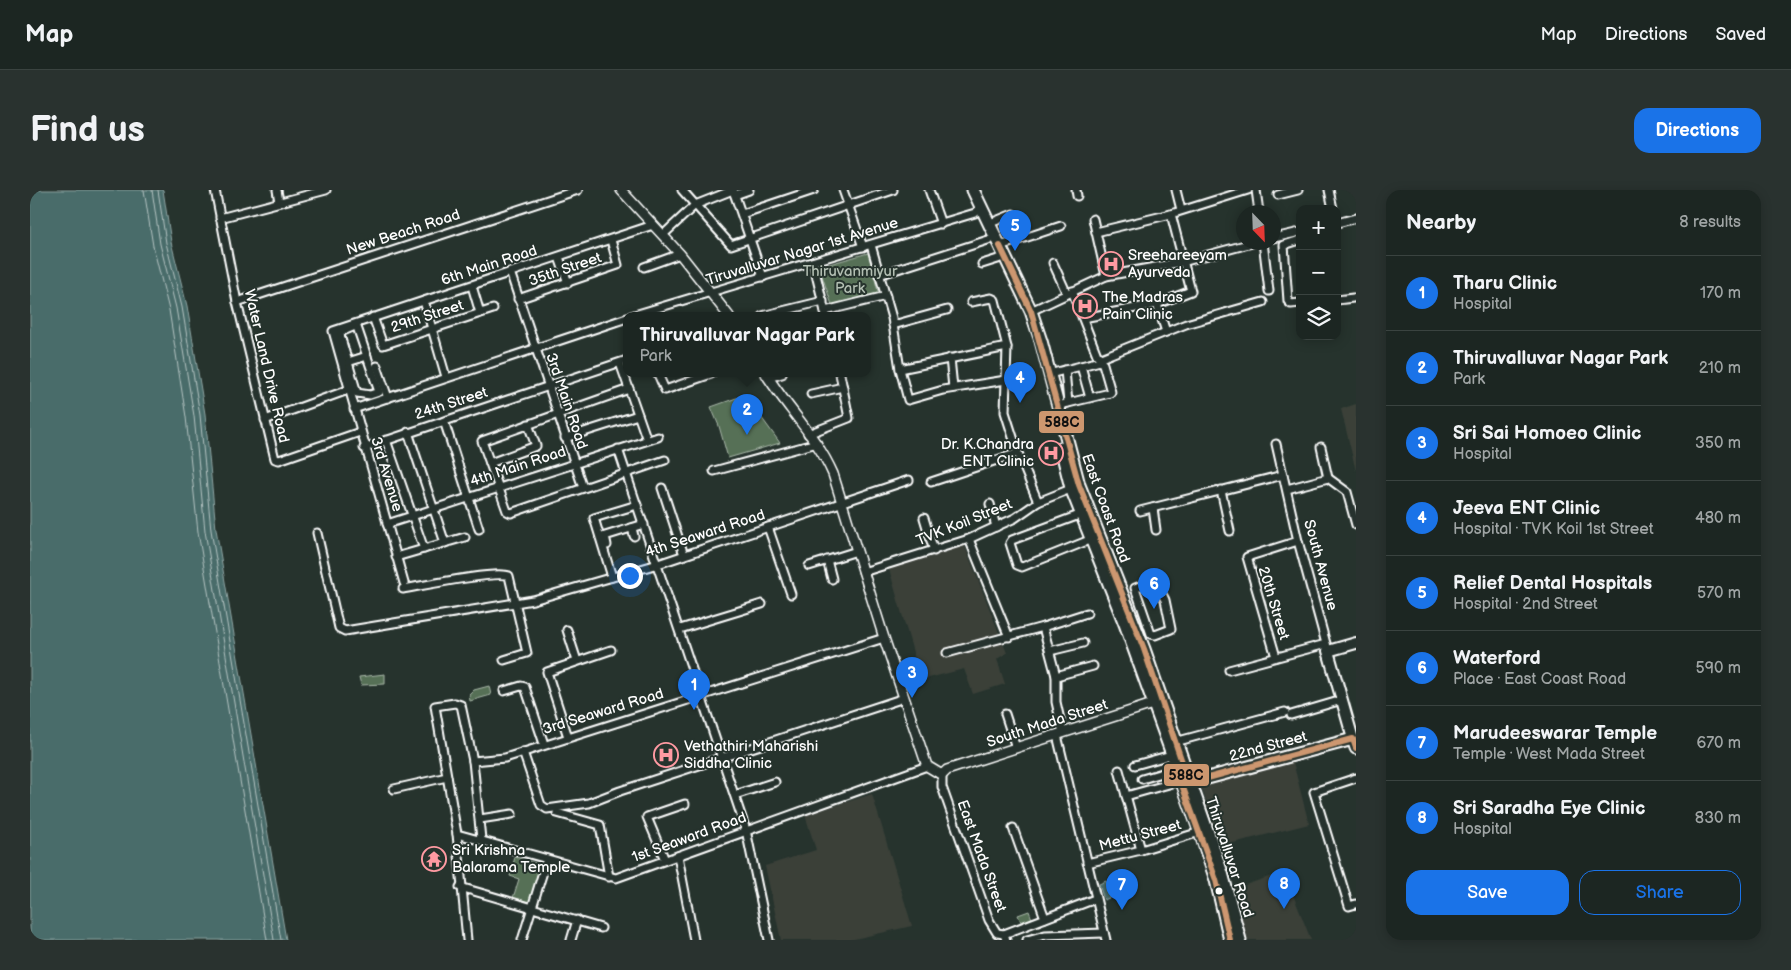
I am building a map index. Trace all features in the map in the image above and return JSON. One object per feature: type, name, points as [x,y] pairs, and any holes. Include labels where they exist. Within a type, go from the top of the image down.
[{"type":"main road","name":"East Coast Road","points":[[964,190],[988,224],[1031,311],[1041,340],[1049,374],[1063,404],[1075,487],[1131,615],[1171,755],[1176,769],[1185,782]]},
{"type":"main road","name":"East Coast Road","points":[[972,190],[977,211],[988,240],[1019,302],[1034,340],[1082,514],[1157,702],[1175,742],[1185,782],[1198,816],[1200,832],[1216,880],[1230,940]]},
{"type":"main road","points":[[1327,648],[1356,643]]},
{"type":"main road","name":"South Avenue","points":[[1327,648],[1355,744]]},
{"type":"main road","name":"22nd Street","points":[[1185,782],[1355,744]]},
{"type":"main road","name":"Thiruvalluvar Road","points":[[1198,816],[1222,873],[1240,940]]},
{"type":"street","name":"Water Land Drive Road","points":[[215,190],[237,302],[265,420],[277,460],[360,432]]},
{"type":"street","points":[[277,190],[279,202]]},
{"type":"street","name":"New Beach Road","points":[[237,302],[578,190]]},
{"type":"street","points":[[621,190],[680,254],[726,312]]},
{"type":"street","points":[[682,190],[730,245],[893,190]]},
{"type":"street","points":[[663,235],[695,205],[734,192],[749,190]]},
{"type":"street","points":[[742,214],[814,190]]},
{"type":"street","points":[[843,190],[863,247]]},
{"type":"street","points":[[929,190],[940,224]]},
{"type":"street","points":[[1176,190],[1181,210]]},
{"type":"street","points":[[1096,232],[1171,214],[1248,190]]},
{"type":"street","points":[[1256,190],[1259,205]]},
{"type":"street","points":[[1278,195],[1298,190]]},
{"type":"street","points":[[1329,190],[1332,205]]},
{"type":"street","points":[[220,218],[321,191]]},
{"type":"street","points":[[734,192],[763,277]]},
{"type":"street","name":"Tiruvalluvar Nagar 1st Avenue","points":[[648,312],[940,224],[977,211]]},
{"type":"street","points":[[988,224],[1013,214]]},
{"type":"street","points":[[1083,318],[1157,304],[1192,290],[1182,262],[1171,214]]},
{"type":"street","points":[[1341,222],[1356,218]]},
{"type":"street","points":[[1093,220],[1106,276]]},
{"type":"street","name":"6th Main Road","points":[[347,367],[333,331],[654,225]]},
{"type":"street","points":[[1000,246],[1061,226]]},
{"type":"street","points":[[1281,236],[1296,233]]},
{"type":"street","name":"35th Street","points":[[518,299],[619,264],[611,240]]},
{"type":"street","points":[[880,275],[988,240]]},
{"type":"street","points":[[1296,241],[1284,245],[1288,301],[1291,304],[1296,303]]},
{"type":"street","points":[[871,245],[893,325],[907,398],[953,388],[1006,380]]},
{"type":"street","points":[[1031,311],[1106,276],[1182,262],[1236,247]]},
{"type":"street","points":[[1264,250],[1269,292]]},
{"type":"street","points":[[644,267],[680,254]]},
{"type":"street","points":[[559,257],[568,283]]},
{"type":"street","points":[[982,264],[998,259]]},
{"type":"street","points":[[813,262],[826,312]]},
{"type":"street","points":[[1053,263],[1083,318],[1099,358],[1202,319],[1263,302]]},
{"type":"street","name":"3rd Main Road","points":[[510,272],[583,488]]},
{"type":"street","points":[[472,286],[480,313]]},
{"type":"street","points":[[833,312],[886,296]]},
{"type":"street","points":[[971,302],[994,298],[1007,347],[1005,412],[1018,453],[1038,502]]},
{"type":"street","points":[[1341,300],[1353,298]]},
{"type":"street","points":[[424,301],[446,377]]},
{"type":"street","points":[[783,312],[823,301]]},
{"type":"street","points":[[1157,304],[1166,332]]},
{"type":"street","name":"29th Street","points":[[373,317],[384,345],[493,309]]},
{"type":"street","points":[[893,325],[947,310]]},
{"type":"street","points":[[347,367],[357,390],[364,395],[379,392],[357,327],[355,326],[340,332],[347,367],[348,392],[354,409],[623,319]]},
{"type":"street","points":[[900,369],[1007,347]]},
{"type":"street","points":[[347,367],[367,356]]},
{"type":"street","points":[[950,358],[953,388]]},
{"type":"street","name":"24th Street","points":[[364,448],[623,361]]},
{"type":"street","points":[[1049,374],[1100,361],[1111,390],[1110,393],[1063,404],[1063,374],[1065,370]]},
{"type":"street","points":[[377,366],[388,398]]},
{"type":"street","points":[[1081,366],[1090,398]]},
{"type":"street","points":[[627,377],[629,389],[647,440]]},
{"type":"street","points":[[659,377],[664,390],[702,377]]},
{"type":"street","points":[[768,377],[808,434],[817,443],[833,474],[884,638],[927,766],[942,774]]},
{"type":"street","points":[[808,434],[849,418],[841,377]]},
{"type":"street","points":[[811,394],[843,387]]},
{"type":"street","points":[[629,389],[482,441],[510,513],[665,460]]},
{"type":"street","points":[[265,420],[357,390]]},
{"type":"street","name":"3rd Avenue","points":[[354,409],[388,524],[403,586],[507,574],[510,578],[515,604]]},
{"type":"street","points":[[565,438],[638,415]]},
{"type":"street","points":[[444,421],[479,529]]},
{"type":"street","points":[[490,463],[536,445],[528,424]]},
{"type":"street","points":[[408,432],[445,543]]},
{"type":"street","name":"4th Main Road","points":[[388,524],[658,437]]},
{"type":"street","points":[[386,440],[424,549]]},
{"type":"street","points":[[714,471],[817,443]]},
{"type":"street","name":"South Avenue","points":[[1276,444],[1298,541],[1327,648]]},
{"type":"street","points":[[1321,447],[1328,478],[1347,492],[1356,525]]},
{"type":"street","points":[[618,449],[746,830],[769,940]]},
{"type":"street","points":[[931,482],[1018,453]]},
{"type":"street","points":[[1140,511],[1283,475]]},
{"type":"street","points":[[1286,489],[1328,478]]},
{"type":"street","name":"4th Seaward Road","points":[[316,533],[340,630],[515,604],[658,564],[909,480]]},
{"type":"street","name":"TVK Koil Street","points":[[863,572],[969,539],[1027,512],[1038,502],[1075,487]]},
{"type":"street","points":[[662,488],[684,555]]},
{"type":"street","points":[[1221,490],[1230,531]]},
{"type":"street","points":[[990,504],[996,527]]},
{"type":"street","points":[[614,576],[594,518],[637,505]]},
{"type":"street","points":[[1152,508],[1156,530]]},
{"type":"street","points":[[1082,514],[1010,542],[1017,565],[1022,567],[1092,539]]},
{"type":"street","points":[[924,518],[934,551]]},
{"type":"street","points":[[614,576],[605,537],[644,524]]},
{"type":"street","points":[[768,527],[791,594]]},
{"type":"street","points":[[632,528],[634,536]]},
{"type":"street","points":[[396,557],[465,537]]},
{"type":"street","points":[[969,539],[1009,637]]},
{"type":"street","name":"20th Street","points":[[1276,657],[1247,557],[1252,553],[1298,541]]},
{"type":"street","points":[[809,566],[857,551]]},
{"type":"street","points":[[827,560],[832,579]]},
{"type":"street","points":[[1158,581],[1165,600],[1171,629],[1152,635],[1143,610],[1135,588],[1146,582],[1158,581]]},
{"type":"street","points":[[504,660],[526,654],[515,604]]},
{"type":"street","points":[[680,629],[762,604]]},
{"type":"street","points":[[1131,615],[1143,610]]},
{"type":"street","points":[[947,653],[1009,637],[1087,613]]},
{"type":"street","points":[[1027,940],[1045,935],[1105,937],[1087,863],[1060,734],[1056,702],[1056,676],[1043,627]]},
{"type":"street","points":[[567,630],[577,661]]},
{"type":"street","name":"3rd Seaward Road","points":[[473,761],[505,758],[568,736],[884,638]]},
{"type":"street","points":[[1050,650],[1083,643]]},
{"type":"street","points":[[1229,670],[1276,657],[1327,648]]},
{"type":"street","points":[[568,736],[547,672],[611,650]]},
{"type":"street","points":[[1056,676],[1093,666]]},
{"type":"street","points":[[504,691],[521,686],[525,687],[544,744]]},
{"type":"street","points":[[523,752],[542,808],[547,809],[589,803],[620,791],[904,698]]},
{"type":"street","points":[[1175,742],[1342,700]]},
{"type":"street","name":"South Mada Street","points":[[942,774],[947,770],[1157,702]]},
{"type":"street","points":[[467,940],[460,887],[457,834],[435,706],[455,703],[461,705],[473,761],[481,839]]},
{"type":"street","points":[[1005,714],[1016,748]]},
{"type":"street","points":[[1135,766],[1171,755]]},
{"type":"street","name":"1st Seaward Road","points":[[457,834],[481,839],[616,878],[927,766]]},
{"type":"street","points":[[1142,780],[1176,769]]},
{"type":"street","points":[[1119,770],[1141,850]]},
{"type":"street","name":"East Mada Street","points":[[942,774],[942,787],[989,920],[997,933],[1005,937]]},
{"type":"street","points":[[394,789],[447,777]]},
{"type":"street","points":[[1356,778],[1314,792],[1349,906],[1356,904]]},
{"type":"street","points":[[735,795],[776,782]]},
{"type":"street","points":[[1126,796],[1185,782]]},
{"type":"street","points":[[665,860],[647,817],[685,804]]},
{"type":"street","points":[[557,813],[600,825],[609,877]]},
{"type":"street","points":[[480,819],[512,814]]},
{"type":"street","points":[[1013,828],[1046,918]]},
{"type":"street","name":"Mettu Street","points":[[1087,863],[1141,850],[1200,832]]},
{"type":"street","points":[[678,856],[694,940]]},
{"type":"street","points":[[522,940],[547,859]]},
{"type":"street","points":[[460,887],[532,906],[602,928]]},
{"type":"street","points":[[1005,937],[1046,918],[1095,899]]},
{"type":"street","points":[[570,940],[577,920]]},
{"type":"shaded area","points":[[1356,404],[1356,471],[1341,409]]},
{"type":"shaded area","points":[[964,544],[1007,653],[997,659],[1005,684],[973,694],[964,669],[921,680],[889,569]]},
{"type":"shaded area","points":[[1293,762],[1309,824],[1221,846],[1201,786]]},
{"type":"shaded area","points":[[872,794],[912,926],[850,940],[781,940],[765,866],[816,850],[805,815]]},
{"type":"shaded area","points":[[1284,872],[1311,940],[1248,940],[1233,889]]},
{"type":"green space","name":"Thiruvanmiyur Park","points":[[868,253],[879,295],[832,305],[819,267]]},
{"type":"green space","points":[[745,395],[780,443],[728,458],[719,426],[711,407]]},
{"type":"green space","points":[[385,674],[385,684],[361,685],[359,677]]},
{"type":"green space","points":[[489,686],[491,695],[470,701],[469,695],[474,690]]},
{"type":"green space","points":[[515,857],[541,865],[529,903],[513,898],[519,879],[510,876]]},
{"type":"green space","points":[[1029,911],[1032,919],[1022,924],[1018,915]]},
{"type":"water","points":[[30,190],[163,190],[171,242],[187,306],[205,414],[216,529],[286,940],[30,940]]},
{"type":"water","points":[[1114,879],[1119,894],[1104,900],[1099,884],[1106,881],[1107,884]]},
{"type":"transit line","name":"588C","points":[[1000,246],[1031,311],[1079,485],[1144,649],[1189,783],[1353,739],[1356,748]]},
{"type":"transit line","name":"588C","points":[[1176,768],[1216,880],[1230,940]]},
{"type":"place","name":"Relief Dental Hospitals","points":[[1015,251]]},
{"type":"place","name":"Sreehareeyam Ayurveda","points":[[1111,264]]},
{"type":"place","name":"The Madras Pain Clinic","points":[[1085,306]]},
{"type":"place","name":"Jeeva ENT Clinic","points":[[1020,403]]},
{"type":"place","name":"Thiruvalluvar Nagar Park","points":[[747,435]]},
{"type":"place","name":"Dr. K.Chandra ENT Clinic","points":[[1051,453]]},
{"type":"place","name":"Waterford","points":[[1154,609]]},
{"type":"place","name":"Sri Sai Homoeo Clinic","points":[[912,698]]},
{"type":"place","name":"Tharu Clinic","points":[[694,710]]},
{"type":"place","name":"Vethathiri Maharishi Siddha Clinic","points":[[666,755]]},
{"type":"place","name":"Sri Krishna Balarama Temple","points":[[434,859]]},
{"type":"place","name":"Sri Saradha Eye Clinic","points":[[1284,909]]},
{"type":"place","name":"Marudeeswarar Temple","points":[[1122,910]]}]
